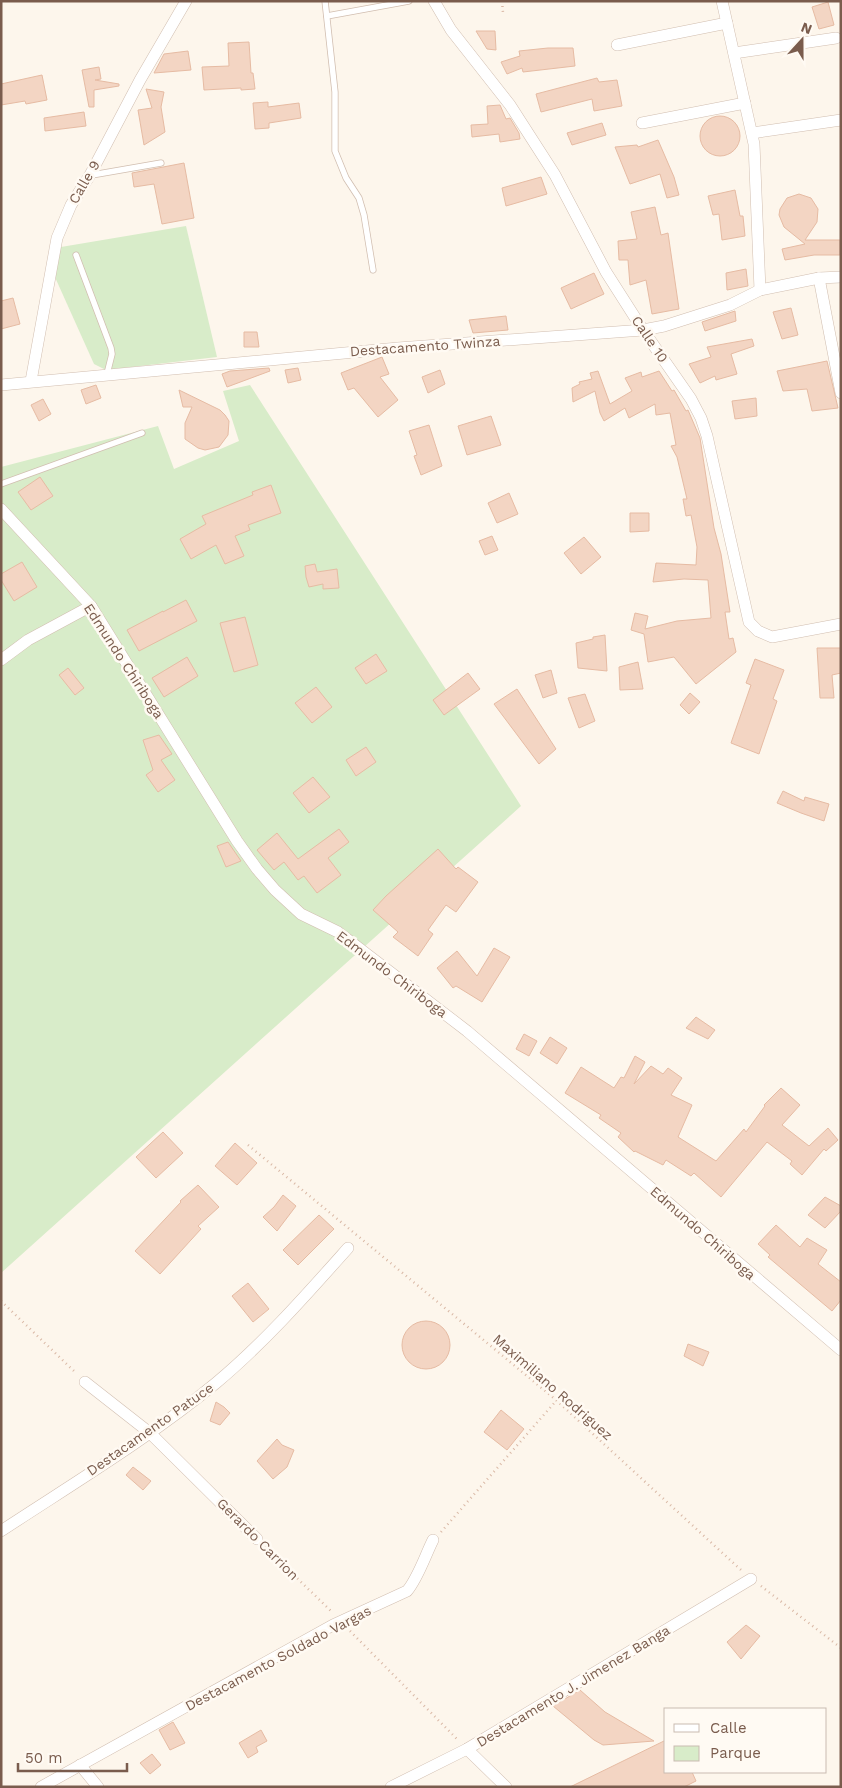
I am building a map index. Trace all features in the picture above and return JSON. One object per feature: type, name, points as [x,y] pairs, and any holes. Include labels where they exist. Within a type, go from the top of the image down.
[{"type":"street","name":"Calle 9","points":[[31,381],[57,238],[71,205],[90,175],[140,80],[186,1]]},
{"type":"street","name":"Calle 10","points":[[434,1],[451,30],[510,105],[525,128],[555,175],[598,258],[643,330],[691,398],[707,436],[749,622],[758,632],[772,638],[841,624]]},
{"type":"street","points":[[722,1],[754,144],[760,290]]},
{"type":"street","points":[[617,45],[726,23]]},
{"type":"street","points":[[734,53],[836,38]]},
{"type":"street","points":[[642,123],[745,103]]},
{"type":"street","points":[[752,133],[841,120]]},
{"type":"street","name":"Destacamento Twinza","points":[[1,385],[398,348],[643,330],[664,326],[730,305],[760,290],[819,278],[841,277]]},
{"type":"street","points":[[819,278],[841,393]]},
{"type":"street","name":"Edmundo Chiriboga","points":[[1,509],[91,606],[237,841],[275,890],[301,914],[338,932],[467,1030],[841,1350]]},
{"type":"street","points":[[1,660],[28,640],[91,606]]},
{"type":"street","name":"Destacamento Patuce","points":[[1,1531],[150,1433],[217,1382],[287,1316],[348,1248]]},
{"type":"street","name":"Gerardo Carrion","points":[[85,1382],[150,1433],[257,1539]]},
{"type":"street","name":"Destacamento Soldado Vargas","points":[[41,1787],[341,1621],[407,1592],[414,1582],[433,1540]]},
{"type":"street","name":"Destacamento J. Jimenez Banga","points":[[391,1787],[467,1749],[751,1579]]},
{"type":"street","points":[[467,1749],[506,1787]]},
{"type":"street","points":[[80,1765],[98,1787]]},
{"type":"lane","points":[[325,1],[335,92],[335,151],[346,178],[359,198],[372,270]]},
{"type":"lane","points":[[327,16],[408,1]]},
{"type":"lane","points":[[90,175],[161,163]]},
{"type":"lane","points":[[76,255],[111,348],[112,354],[107,374]]},
{"type":"lane","points":[[1,484],[142,433]]},
{"type":"path","points":[[502,1],[503,12]]},
{"type":"path","name":"Maximiliano Rodriguez","points":[[248,1145],[556,1400],[751,1579],[841,1648]]},
{"type":"path","points":[[1,1301],[85,1382]]},
{"type":"path","points":[[433,1540],[556,1400]]},
{"type":"path","name":"Gerardo Carrion","points":[[257,1539],[467,1749]]},
{"type":"green space","points":[[186,226],[217,357],[106,370],[94,364],[54,275],[61,247]]},
{"type":"green space","points":[[250,385],[521,806],[1,1273],[1,467],[158,426],[174,469],[239,441],[223,391]]},
{"type":"building","points":[[828,2],[834,25],[819,29],[812,7]]},
{"type":"building","points":[[476,31],[495,31],[496,50],[487,49]]},
{"type":"building","points":[[249,42],[251,73],[253,73],[255,89],[204,90],[202,67],[229,66],[228,43]]},
{"type":"building","points":[[573,48],[575,66],[523,72],[522,68],[507,74],[501,62],[520,56],[519,51]]},
{"type":"building","points":[[188,51],[191,70],[154,73],[164,54]]},
{"type":"building","points":[[99,67],[101,79],[95,80],[119,84],[119,86],[94,90],[94,107],[89,107],[82,70]]},
{"type":"building","points":[[42,75],[47,100],[26,104],[25,101],[1,105],[1,84]]},
{"type":"building","points":[[597,78],[599,82],[617,80],[622,106],[594,111],[592,99],[541,112],[536,94]]},
{"type":"building","points":[[146,89],[164,92],[161,107],[165,132],[144,145],[138,110],[152,108]]},
{"type":"building","points":[[268,102],[268,107],[299,103],[301,118],[269,123],[269,128],[255,129],[253,103]]},
{"type":"building","points":[[500,105],[506,119],[510,118],[519,133],[520,139],[500,142],[499,134],[472,137],[471,125],[488,124],[487,106]]},
{"type":"building","points":[[84,112],[86,126],[45,131],[44,118]]},
{"type":"building","points":[[720,116],[734,122],[740,136],[734,150],[720,156],[706,150],[700,136],[706,122]]},
{"type":"building","points":[[602,123],[606,135],[572,145],[567,133]]},
{"type":"building","points":[[658,140],[674,177],[679,195],[667,198],[660,174],[630,184],[615,147],[637,145],[638,147]]},
{"type":"building","points":[[184,163],[194,218],[162,224],[154,184],[134,187],[132,173]]},
{"type":"building","points":[[541,177],[547,194],[506,206],[502,188]]},
{"type":"building","points":[[735,190],[740,216],[743,216],[745,236],[722,240],[719,214],[713,215],[708,196]]},
{"type":"building","points":[[799,194],[811,198],[818,209],[817,222],[805,240],[840,240],[840,255],[814,255],[785,260],[782,249],[805,244],[784,227],[779,215],[780,209],[787,198]]},
{"type":"building","points":[[655,207],[661,235],[668,233],[679,309],[652,314],[646,280],[630,285],[628,260],[619,260],[618,241],[637,239],[631,212]]},
{"type":"building","points":[[746,269],[748,286],[727,290],[726,273]]},
{"type":"building","points":[[594,273],[604,294],[571,309],[561,288]]},
{"type":"building","points":[[13,298],[20,324],[1,329],[1,301]]},
{"type":"building","points":[[791,308],[798,335],[782,339],[773,312]]},
{"type":"building","points":[[735,311],[736,321],[705,331],[702,322]]},
{"type":"building","points":[[506,316],[508,330],[473,333],[469,320]]},
{"type":"building","points":[[244,332],[257,332],[259,347],[244,347]]},
{"type":"building","points":[[752,339],[754,346],[731,354],[737,374],[716,380],[715,376],[700,383],[689,364],[711,357],[707,347]]},
{"type":"building","points":[[382,357],[389,374],[380,377],[398,400],[378,417],[354,388],[348,390],[341,373]]},
{"type":"building","points":[[827,361],[838,408],[812,411],[807,389],[783,391],[777,371]]},
{"type":"building","points":[[269,368],[270,371],[227,387],[222,374],[230,371]]},
{"type":"building","points":[[298,368],[301,380],[288,383],[285,370]]},
{"type":"building","points":[[440,370],[445,384],[428,393],[422,377]]},
{"type":"building","points":[[598,371],[610,404],[632,391],[625,378],[641,372],[642,377],[659,371],[672,391],[674,390],[686,411],[688,410],[700,438],[730,612],[725,612],[729,639],[733,638],[736,652],[696,684],[674,657],[648,662],[644,634],[631,630],[635,613],[648,616],[645,629],[677,621],[711,618],[708,580],[684,579],[653,582],[656,563],[696,565],[697,547],[691,515],[686,516],[683,499],[687,499],[677,457],[671,446],[676,445],[670,413],[656,415],[655,404],[629,418],[625,408],[604,421],[600,413],[595,391],[573,402],[572,388],[580,384],[579,382],[592,379],[590,373]]},
{"type":"building","points":[[96,385],[101,398],[86,404],[81,390]]},
{"type":"building","points":[[179,390],[220,410],[225,415],[229,421],[228,435],[219,447],[205,450],[198,448],[185,439],[185,423],[192,407],[183,407]]},
{"type":"building","points":[[756,398],[757,416],[735,419],[732,401]]},
{"type":"building","points":[[43,399],[51,414],[39,421],[31,405]]},
{"type":"building","points":[[491,416],[501,445],[467,455],[458,426]]},
{"type":"building","points":[[429,425],[442,466],[421,475],[414,456],[417,455],[409,431]]},
{"type":"building","points":[[40,477],[53,496],[31,510],[18,492]]},
{"type":"building","points":[[271,485],[281,513],[248,525],[250,530],[235,536],[244,556],[225,564],[216,545],[191,559],[180,539],[206,524],[202,516],[253,495],[252,492]]},
{"type":"building","points":[[509,493],[518,514],[497,523],[488,503]]},
{"type":"building","points":[[630,513],[649,513],[649,531],[630,532]]},
{"type":"building","points":[[492,536],[498,550],[485,555],[479,541]]},
{"type":"building","points":[[584,537],[601,557],[581,574],[564,553]]},
{"type":"building","points":[[22,562],[37,587],[14,601],[1,580],[1,574]]},
{"type":"building","points":[[315,564],[317,572],[337,569],[339,588],[323,589],[323,584],[309,587],[305,566]]},
{"type":"building","points":[[186,600],[197,621],[139,651],[127,630]]},
{"type":"building","points":[[245,617],[258,665],[234,672],[220,623]]},
{"type":"building","points":[[605,635],[607,671],[578,668],[576,643]]},
{"type":"building","points":[[817,648],[841,648],[841,673],[832,675],[834,698],[820,698]]},
{"type":"building","points":[[376,654],[387,671],[366,684],[355,668]]},
{"type":"building","points":[[187,657],[198,676],[164,697],[152,678]]},
{"type":"building","points":[[755,659],[784,670],[773,699],[777,701],[759,754],[731,743],[751,685],[746,683]]},
{"type":"building","points":[[638,662],[643,689],[620,690],[619,667]]},
{"type":"building","points":[[68,668],[84,688],[75,695],[59,675]]},
{"type":"building","points":[[551,670],[557,693],[543,698],[535,675]]},
{"type":"building","points":[[468,673],[480,689],[444,715],[433,700]]},
{"type":"building","points":[[316,687],[332,707],[312,723],[295,703]]},
{"type":"building","points":[[517,689],[556,749],[539,764],[494,704]]},
{"type":"building","points":[[690,693],[700,702],[689,714],[680,705]]},
{"type":"building","points":[[585,694],[595,721],[579,728],[568,698]]},
{"type":"building","points":[[159,735],[172,754],[161,760],[175,780],[158,792],[146,775],[153,770],[143,740]]},
{"type":"building","points":[[366,747],[376,762],[356,776],[346,760]]},
{"type":"building","points":[[313,777],[330,797],[309,813],[293,793]]},
{"type":"building","points":[[783,791],[804,801],[805,797],[829,804],[824,821],[777,803]]},
{"type":"building","points":[[339,829],[349,842],[328,858],[341,875],[317,893],[304,876],[298,880],[284,862],[274,870],[257,850],[277,833],[298,859]]},
{"type":"building","points":[[228,842],[241,861],[226,867],[217,846]]},
{"type":"building","points":[[438,849],[456,869],[458,867],[478,882],[456,912],[446,905],[428,930],[433,934],[418,956],[393,937],[398,932],[373,910]]},
{"type":"building","points":[[494,948],[510,957],[482,1002],[456,986],[453,988],[437,968],[457,951],[477,976]]},
{"type":"building","points":[[696,1017],[715,1030],[708,1039],[686,1028]]},
{"type":"building","points":[[524,1034],[537,1041],[529,1056],[516,1049]]},
{"type":"building","points":[[550,1037],[567,1048],[557,1064],[540,1053]]},
{"type":"building","points":[[635,1056],[645,1062],[634,1084],[651,1066],[663,1074],[668,1068],[682,1078],[671,1095],[692,1105],[678,1137],[716,1161],[744,1129],[746,1132],[764,1105],[781,1088],[800,1105],[782,1125],[809,1146],[828,1128],[838,1140],[826,1151],[824,1149],[802,1175],[790,1164],[792,1161],[767,1142],[721,1197],[694,1173],[691,1176],[666,1160],[663,1165],[634,1152],[618,1137],[621,1133],[599,1118],[601,1115],[565,1093],[581,1067],[614,1088],[621,1077],[624,1078]]},
{"type":"building","points":[[163,1132],[183,1153],[156,1178],[136,1157]]},
{"type":"building","points":[[235,1143],[257,1163],[237,1185],[215,1166]]},
{"type":"building","points":[[198,1185],[219,1207],[198,1226],[201,1229],[160,1274],[135,1251],[180,1201]]},
{"type":"building","points":[[283,1195],[296,1206],[277,1231],[263,1217]]},
{"type":"building","points":[[825,1197],[841,1206],[841,1211],[825,1228],[808,1215]]},
{"type":"building","points":[[319,1215],[334,1229],[298,1265],[283,1250]]},
{"type":"building","points":[[776,1225],[800,1247],[807,1238],[827,1250],[818,1264],[841,1282],[841,1300],[832,1311],[768,1257],[770,1255],[758,1244]]},
{"type":"building","points":[[248,1283],[269,1309],[253,1322],[232,1296]]},
{"type":"building","points":[[426,1321],[435,1323],[443,1328],[448,1336],[450,1345],[448,1354],[443,1362],[435,1367],[426,1369],[417,1367],[409,1362],[404,1354],[402,1345],[404,1336],[409,1328],[417,1323]]},
{"type":"building","points":[[688,1344],[709,1352],[703,1366],[684,1356]]},
{"type":"building","points":[[216,1402],[230,1413],[220,1425],[210,1421]]},
{"type":"building","points":[[501,1410],[524,1429],[507,1450],[484,1432]]},
{"type":"building","points":[[277,1439],[282,1445],[294,1450],[287,1467],[273,1479],[257,1461]]},
{"type":"building","points":[[133,1467],[151,1481],[143,1490],[126,1475]]},
{"type":"building","points":[[746,1625],[760,1636],[741,1659],[727,1642]]},
{"type":"building","points":[[580,1690],[605,1712],[654,1741],[603,1745],[594,1740],[553,1706]]},
{"type":"building","points":[[173,1722],[185,1743],[170,1750],[159,1730]]},
{"type":"building","points":[[261,1730],[267,1741],[256,1747],[258,1752],[248,1758],[239,1743]]},
{"type":"building","points":[[664,1741],[664,1773],[692,1773],[696,1781],[684,1787],[570,1787]]},
{"type":"building","points":[[152,1754],[161,1765],[150,1774],[140,1763]]}]
